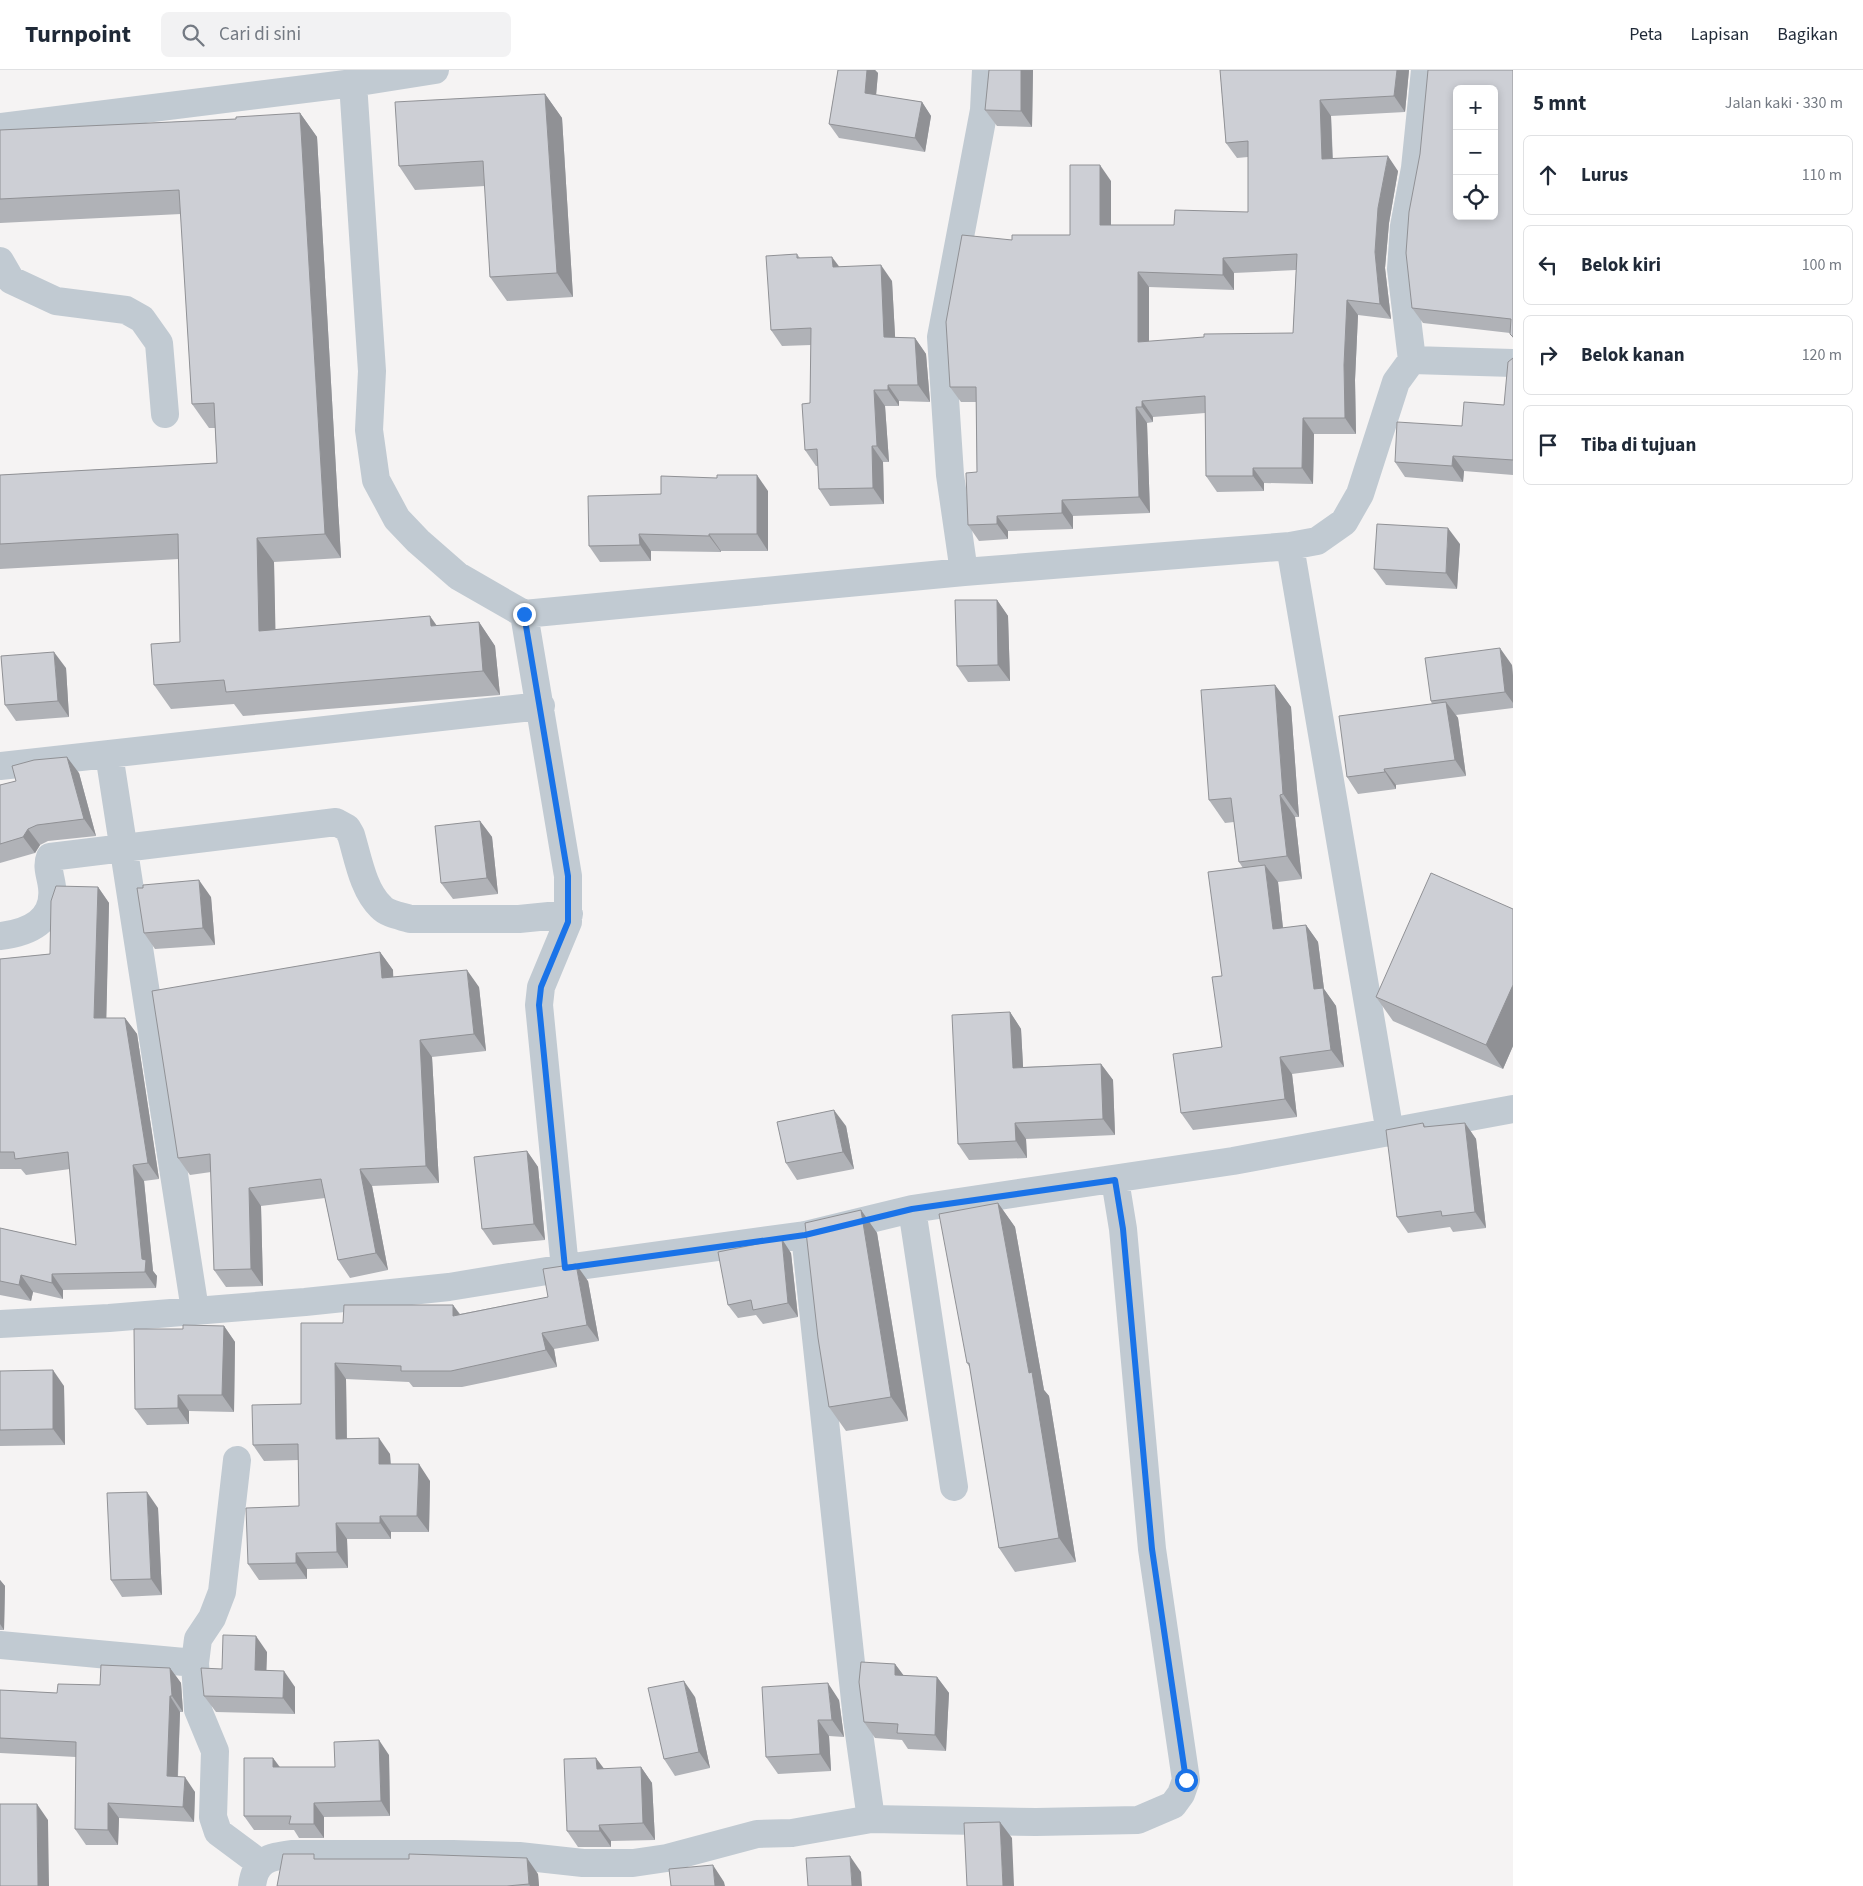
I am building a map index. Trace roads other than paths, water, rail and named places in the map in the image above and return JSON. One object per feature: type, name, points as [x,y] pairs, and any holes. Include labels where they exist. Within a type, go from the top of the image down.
[{"type":"street","points":[[0,127],[353,83],[436,70]]},
{"type":"street","points":[[964,572],[950,475],[941,336],[984,110],[986,70]]},
{"type":"street","points":[[353,83],[372,371],[369,430],[376,480],[397,518],[418,541],[458,576],[524,614],[964,572],[1290,546],[1317,541],[1344,522],[1360,494],[1396,382],[1412,360],[1401,269],[1404,226],[1415,168],[1425,70]]},
{"type":"street","points":[[0,261],[11,280],[56,301],[126,310],[142,319],[159,343],[165,414]]},
{"type":"street","points":[[1412,360],[1513,362]]},
{"type":"street","points":[[1290,546],[1390,1133]]},
{"type":"street","points":[[524,614],[541,706],[568,876],[568,922],[541,987],[539,1005],[565,1268]]},
{"type":"street","points":[[0,766],[541,706]]},
{"type":"street","points":[[109,754],[150,1029],[195,1310]]},
{"type":"street","points":[[0,936],[17,934],[40,924],[52,900],[53,890],[48,868],[50,857],[336,822],[347,828],[351,835],[368,889],[381,908],[395,914],[410,919],[519,919],[569,914]]},
{"type":"street","points":[[0,1324],[109,1318],[305,1302],[449,1287],[565,1268],[805,1235],[912,1209],[1115,1180],[1390,1133],[1513,1109]]},
{"type":"street","points":[[237,1460],[222,1592],[212,1618],[198,1639],[195,1663],[198,1710],[214,1751],[213,1818],[218,1832],[256,1875],[271,1857],[291,1854],[454,1854],[519,1856],[582,1863],[633,1863],[667,1858],[757,1834],[792,1833],[871,1819],[1036,1822],[1138,1820],[1173,1805],[1181,1794],[1186,1780],[1152,1549],[1123,1229],[1115,1180]]},
{"type":"street","points":[[912,1209],[954,1487]]},
{"type":"street","points":[[805,1235],[856,1710],[871,1819]]},
{"type":"street","points":[[0,1645],[195,1663]]}]
